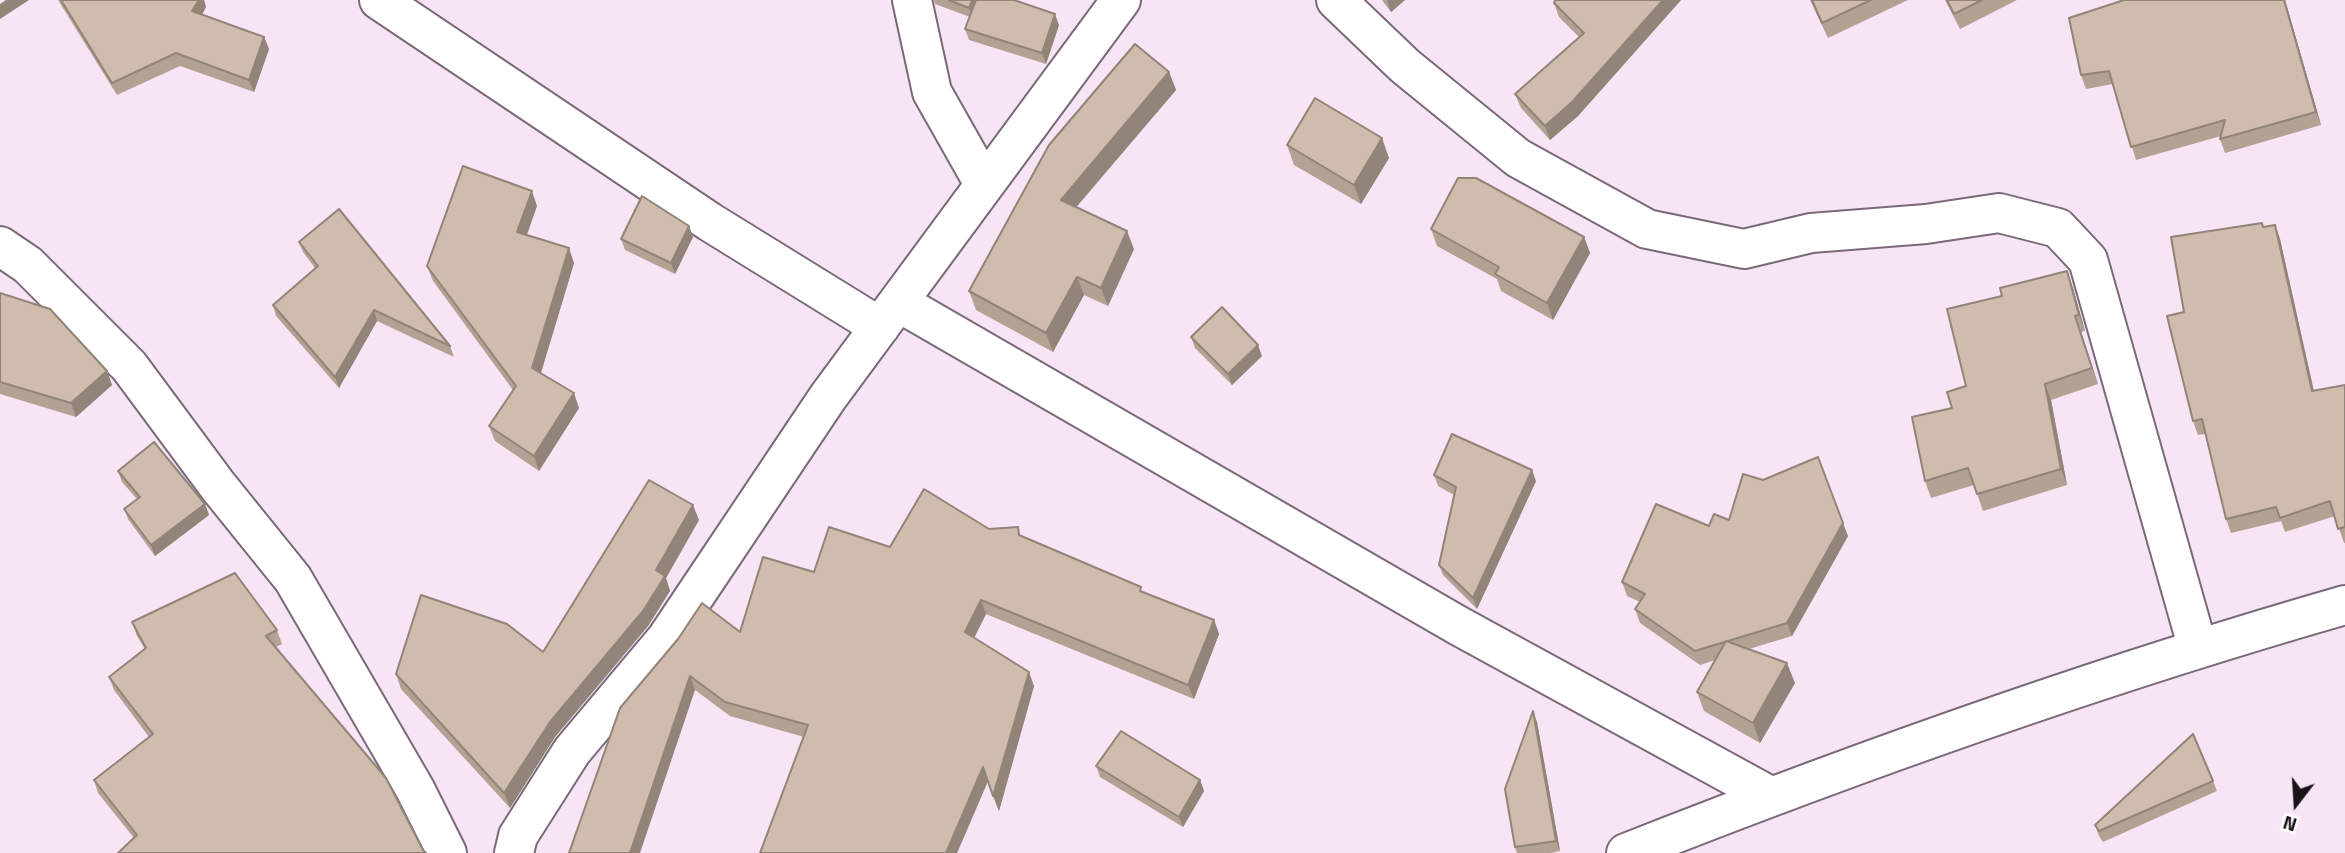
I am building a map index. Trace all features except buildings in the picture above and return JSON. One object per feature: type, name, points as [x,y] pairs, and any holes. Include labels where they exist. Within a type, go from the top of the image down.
[{"type":"street","points":[[379,0],[710,222],[889,315],[1770,796]]},
{"type":"street","points":[[912,0],[932,92],[984,184]]},
{"type":"street","points":[[514,853],[518,836],[572,751],[666,639],[828,397],[1121,0]]},
{"type":"street","points":[[1336,0],[1405,66],[1518,158],[1647,229],[1744,249],[1811,233],[1926,224],[1999,213],[2058,228],[2088,260],[2198,649]]},
{"type":"street","points":[[0,246],[28,265],[130,366],[218,486],[293,579],[415,789],[447,853]]},
{"type":"street","points":[[1626,853],[1770,796],[2198,649],[2345,605]]}]
